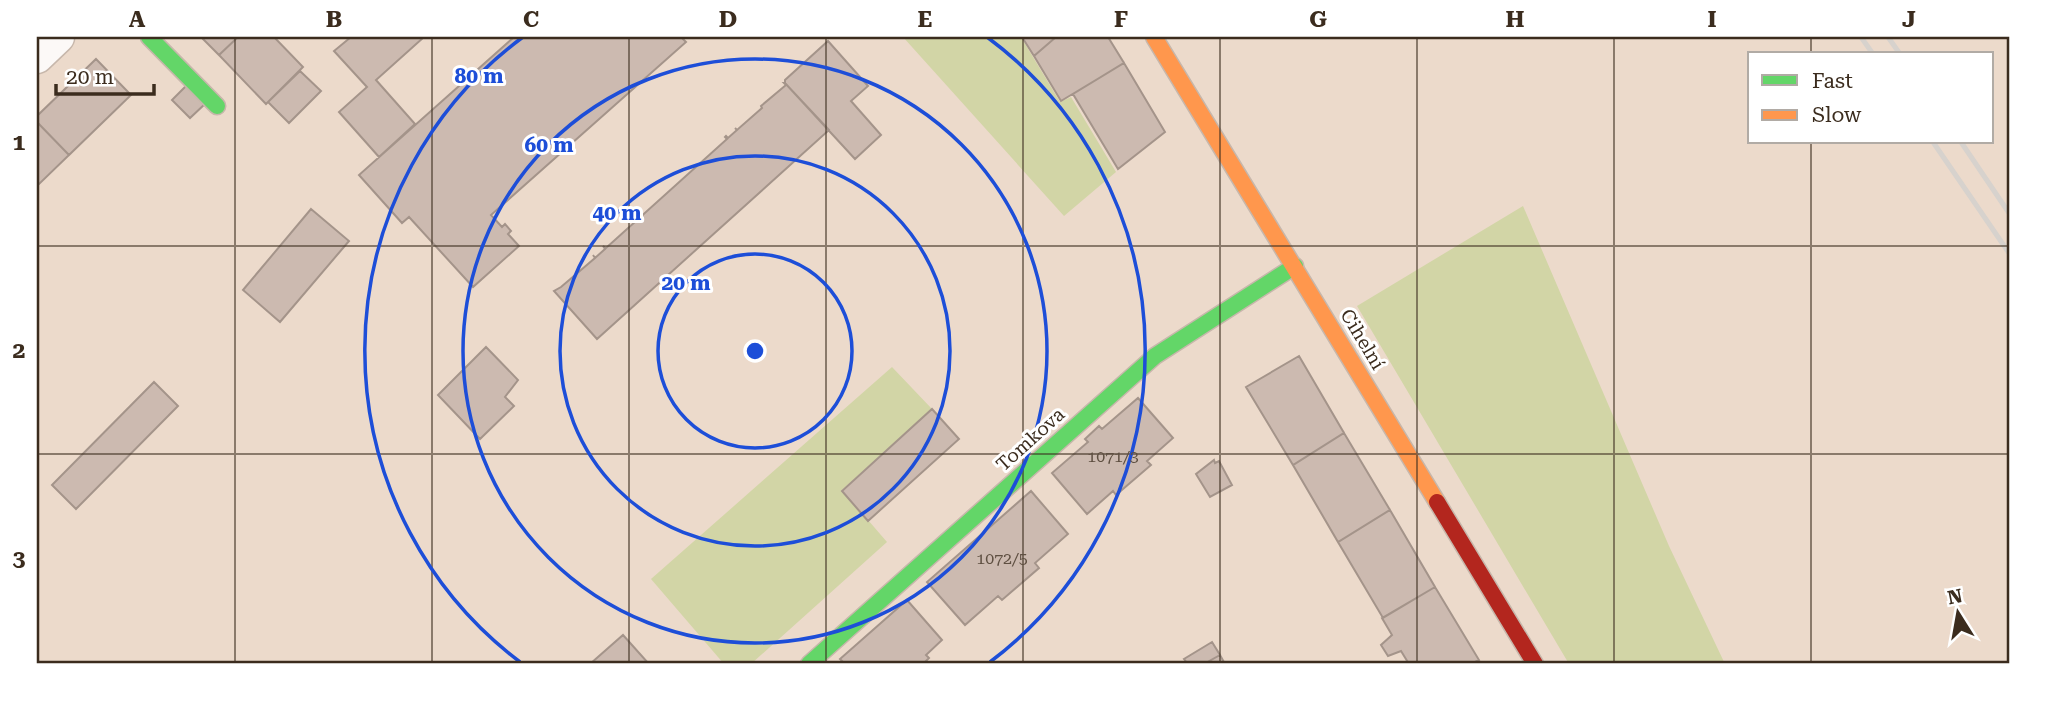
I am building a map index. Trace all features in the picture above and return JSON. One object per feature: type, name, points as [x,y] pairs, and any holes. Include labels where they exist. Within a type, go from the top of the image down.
[{"type":"street","points":[[37,57],[58,37]]},
{"type":"street","points":[[149,37],[216,106]]},
{"type":"street","name":"Cihelní","points":[[1154,37],[1535,664]]},
{"type":"street","name":"Tomkova","points":[[809,664],[1155,356],[1295,266]]},
{"type":"green space","points":[[903,37],[1021,37],[1060,102],[1071,97],[1116,172],[1064,216]]},
{"type":"green space","points":[[1523,206],[1669,546],[1725,664],[1569,664],[1357,306]]},
{"type":"green space","points":[[892,367],[932,409],[842,490],[887,542],[751,664],[724,664],[651,579]]},
{"type":"building","points":[[201,37],[238,37],[219,55]]},
{"type":"building","points":[[238,37],[274,37],[303,67],[266,104],[219,55]]},
{"type":"building","points":[[351,37],[424,37],[376,80],[415,124],[379,157],[339,112],[367,87],[334,51]]},
{"type":"building","points":[[514,37],[681,37],[686,42],[491,215],[502,227],[505,224],[511,231],[508,234],[519,246],[473,287],[409,217],[402,223],[359,175]]},
{"type":"building","points":[[1022,37],[1056,37],[1034,56]]},
{"type":"building","points":[[1056,37],[1108,37],[1124,63],[1061,101],[1034,56]]},
{"type":"building","points":[[828,41],[868,86],[851,101],[881,135],[855,159],[785,83],[785,80]]},
{"type":"building","points":[[96,59],[131,95],[69,155],[37,122],[37,116]]},
{"type":"building","points":[[1124,63],[1165,132],[1118,169],[1073,94]]},
{"type":"building","points":[[300,71],[321,91],[289,123],[268,102]]},
{"type":"building","points":[[784,83],[785,83],[829,130],[597,339],[554,291],[605,249],[603,246],[606,248],[727,139],[726,136],[728,138],[762,108],[761,106],[786,85]]},
{"type":"building","points":[[187,85],[206,103],[190,118],[172,100]]},
{"type":"building","points":[[37,122],[69,155],[37,186]]},
{"type":"building","points":[[311,209],[349,241],[280,322],[243,290]]},
{"type":"building","points":[[486,347],[518,380],[505,397],[514,406],[480,439],[438,395]]},
{"type":"building","points":[[1299,356],[1344,433],[1293,465],[1246,387]]},
{"type":"building","points":[[154,382],[178,406],[76,509],[52,485]]},
{"type":"building","points":[[1138,398],[1173,438],[1147,461],[1151,465],[1116,495],[1113,491],[1087,514],[1052,473],[1088,442],[1085,439],[1099,426],[1102,429]]},
{"type":"building","points":[[932,409],[959,439],[868,521],[842,491]]},
{"type":"building","points":[[1344,433],[1390,510],[1338,542],[1293,465]]},
{"type":"building","points":[[1214,460],[1215,463],[1219,461],[1232,485],[1210,497],[1196,474]]},
{"type":"building","points":[[1031,491],[1068,534],[1035,563],[1039,568],[1002,600],[998,596],[965,625],[927,582]]},
{"type":"building","points":[[1390,510],[1435,587],[1383,618],[1338,542]]},
{"type":"building","points":[[1435,587],[1479,660],[1471,664],[1409,664],[1401,651],[1388,656],[1381,645],[1392,635],[1382,618]]},
{"type":"building","points":[[907,600],[942,640],[926,655],[929,658],[923,664],[845,664],[840,659]]},
{"type":"building","points":[[623,635],[649,664],[590,664]]},
{"type":"building","points":[[1212,642],[1220,655],[1204,664],[1188,664],[1184,659]]},
{"type":"building","points":[[1220,655],[1225,664],[1204,664]]},
{"type":"railway","points":[[1861,37],[1872,52]]},
{"type":"railway","points":[[1888,37],[1899,52]]},
{"type":"railway","points":[[1934,144],[2009,253]]},
{"type":"railway","points":[[1962,144],[2009,213]]},
{"type":"traffic: fast","points":[[149,37],[217,106]]},
{"type":"traffic: fast","points":[[809,664],[1155,356],[1295,266]]},
{"type":"traffic: slow","points":[[1154,37],[1437,502]]},
{"type":"traffic: jam","points":[[1437,502],[1535,664]]}]
